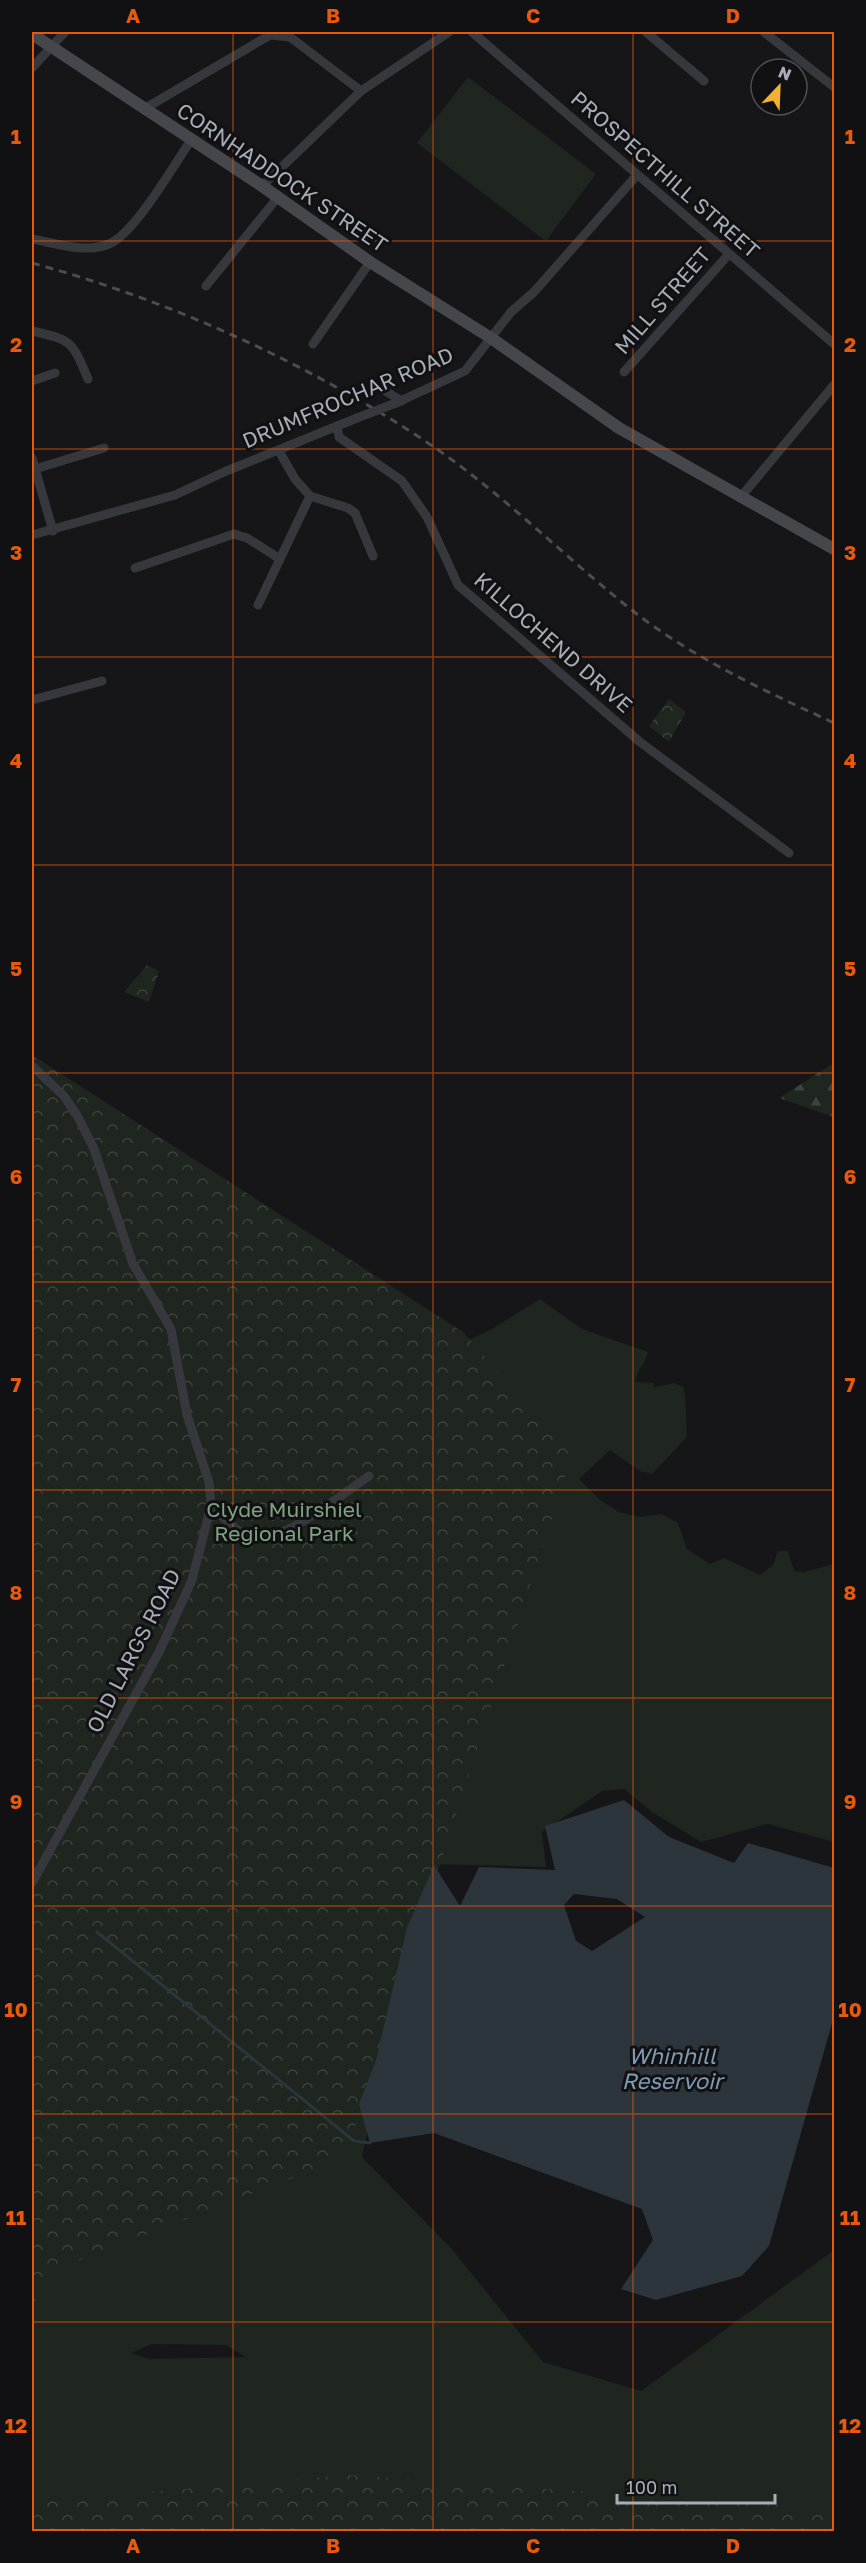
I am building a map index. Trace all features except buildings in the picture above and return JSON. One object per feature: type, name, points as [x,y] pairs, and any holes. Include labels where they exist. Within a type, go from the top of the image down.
[{"type":"main road","name":"CORNHADDOCK STREET","points":[[32,34],[278,197],[370,262],[491,338]]},
{"type":"main road","points":[[491,338],[619,428],[834,549]]},
{"type":"street","points":[[32,68],[65,32]]},
{"type":"street","points":[[261,186],[360,91],[448,32]]},
{"type":"street","name":"PROSPECTHILL STREET","points":[[472,32],[834,344]]},
{"type":"street","points":[[646,32],[704,81]]},
{"type":"street","points":[[764,32],[834,87]]},
{"type":"street","points":[[144,109],[270,35],[279,34],[290,37],[360,91]]},
{"type":"street","points":[[32,239],[80,248],[108,245],[134,221],[192,140]]},
{"type":"street","name":"DRUMFROCHAR ROAD","points":[[32,535],[53,531],[175,495],[399,402],[465,371],[511,312],[534,292],[637,175]]},
{"type":"street","points":[[206,286],[278,197]]},
{"type":"street","name":"MILL STREET","points":[[624,372],[729,254]]},
{"type":"street","points":[[313,344],[370,262]]},
{"type":"street","points":[[32,331],[60,338],[72,344],[88,379]]},
{"type":"street","points":[[32,381],[55,373]]},
{"type":"street","points":[[740,498],[834,385]]},
{"type":"street","points":[[382,389],[399,402]]},
{"type":"street","name":"KILLOCHEND DRIVE","points":[[337,426],[339,437],[402,481],[427,517],[458,585],[640,742],[789,853]]},
{"type":"street","points":[[35,469],[104,448]]},
{"type":"street","points":[[279,451],[295,479],[310,496],[355,513],[373,556]]},
{"type":"street","points":[[32,458],[53,531]]},
{"type":"street","points":[[258,605],[310,496]]},
{"type":"street","points":[[135,568],[234,534],[247,538],[280,559]]},
{"type":"street","points":[[32,700],[102,681]]},
{"type":"street","name":"OLD LARGS ROAD","points":[[32,1066],[64,1096],[78,1117],[94,1149],[134,1264],[171,1329],[187,1415],[209,1482],[211,1506],[192,1580],[159,1652],[32,1883]]},
{"type":"street","points":[[211,1506],[243,1533],[257,1538],[280,1534],[369,1476]]},
{"type":"green space","points":[[468,77],[596,174],[546,241],[417,143]]},
{"type":"green space","points":[[669,699],[686,712],[669,742],[649,726]]},
{"type":"green space","points":[[147,965],[159,971],[149,1002],[124,992]]},
{"type":"green space","name":"Clyde Muirshiel Regional Park","points":[[32,1055],[463,1332],[572,1456],[345,2158],[51,2271],[32,2307]]},
{"type":"green space","points":[[834,1063],[834,1117],[779,1098]]},
{"type":"green space","points":[[540,1299],[582,1329],[648,1352],[635,1382],[654,1383],[654,1387],[675,1383],[683,1387],[687,1437],[652,1474],[640,1471],[610,1450],[579,1479],[599,1499],[619,1512],[639,1517],[661,1514],[678,1523],[687,1549],[710,1564],[724,1558],[760,1575],[773,1565],[778,1551],[788,1551],[794,1571],[804,1572],[834,1564],[834,1842],[768,1824],[701,1842],[652,1812],[624,1789],[602,1791],[542,1832],[546,1867],[426,1864],[362,2157],[451,2248],[543,2362],[641,2391],[834,2250],[834,2531],[32,2532],[32,1902],[451,1348],[492,1329]],"holes":[[[152,2344],[226,2345],[246,2357],[149,2359],[131,2353]]]},
{"type":"green space","points":[[348,2475],[834,2509],[834,2531],[32,2531],[32,2502]]},
{"type":"water","name":"Whinhill Reservoir","points":[[624,1800],[669,1837],[734,1863],[748,1843],[834,1868],[834,2016],[769,2246],[742,2276],[656,2300],[621,2289],[653,2240],[642,2209],[434,2133],[370,2143],[359,2104],[376,2060],[407,1928],[434,1865],[460,1906],[479,1867],[555,1870],[545,1826]],"holes":[[[574,1894],[617,1899],[645,1917],[592,1951],[576,1941],[564,1905]]]},
{"type":"waterway","points":[[97,1932],[354,2141],[370,2143]]},
{"type":"railway","points":[[32,263],[83,278],[183,314],[281,358],[374,409],[473,475],[647,622],[725,670],[834,723]]}]
